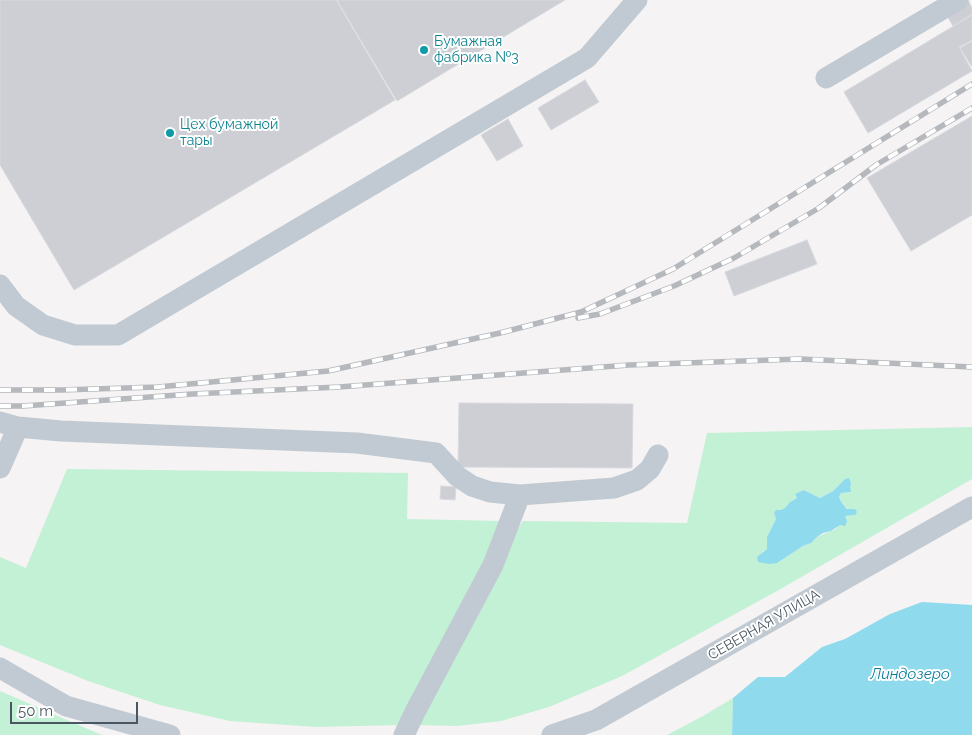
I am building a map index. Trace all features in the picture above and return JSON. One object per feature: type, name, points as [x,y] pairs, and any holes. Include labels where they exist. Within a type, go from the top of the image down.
[{"type":"street","points":[[0,285],[16,306],[43,325],[75,335],[118,335],[587,58],[637,0]]},
{"type":"street","points":[[826,78],[958,0]]},
{"type":"street","points":[[0,468],[9,424],[61,431],[356,443],[436,452],[456,476],[472,486],[490,492],[520,495],[614,488],[638,480],[650,469],[658,455]]},
{"type":"street","points":[[404,735],[493,566],[520,495]]},
{"type":"street","name":"СЕВЕРНАЯ УЛИЦА","points":[[552,735],[596,720],[972,507]]},
{"type":"street","points":[[0,668],[66,706],[170,735]]},
{"type":"green space","points":[[972,427],[972,479],[777,591],[622,676],[549,707],[501,721],[457,726],[413,725],[513,536],[523,521],[687,523],[707,433]],"holes":[[[845,479],[851,492],[841,493],[839,496],[842,503],[848,509],[855,509],[855,515],[844,516],[836,529],[817,537],[811,543],[777,563],[762,552],[767,549],[767,537],[776,519],[774,513],[786,508],[790,502],[797,498],[795,494],[805,490],[820,498],[833,491]]]},
{"type":"green space","points":[[67,469],[408,473],[407,519],[502,521],[497,535],[402,725],[316,727],[230,721],[160,705],[88,681],[0,645],[0,557],[26,568]]},
{"type":"green space","points":[[0,691],[97,733],[103,735],[0,735]]},
{"type":"green space","points":[[733,698],[732,735],[667,735],[703,716]]},
{"type":"water","points":[[849,478],[851,492],[841,493],[839,497],[847,509],[855,509],[857,512],[855,515],[845,516],[847,521],[845,526],[840,525],[831,531],[823,533],[811,543],[777,563],[758,562],[757,557],[767,549],[767,537],[776,519],[774,513],[776,510],[785,508],[797,498],[795,494],[804,490],[820,498],[833,491],[845,479]]},
{"type":"water","name":"Линдозеро","points":[[922,602],[972,605],[972,735],[732,735],[733,698],[758,677],[785,677],[822,647],[845,639],[890,614]]},
{"type":"building","name":"Цех бумажной тары","points":[[0,0],[336,0],[395,100],[74,290],[0,165]]},
{"type":"building","name":"Бумажная фабрика №3","points":[[337,0],[565,0],[397,101]]},
{"type":"building","points":[[968,0],[972,8],[972,14],[953,26],[946,14]]},
{"type":"building","points":[[972,15],[972,40],[959,47],[972,71],[868,133],[844,92]]},
{"type":"building","points":[[972,41],[972,67],[960,48]]},
{"type":"building","points":[[585,80],[599,102],[551,130],[538,108]]},
{"type":"building","points":[[972,116],[972,215],[911,251],[867,178]]},
{"type":"building","points":[[508,119],[523,146],[497,161],[481,135]]},
{"type":"building","points":[[807,240],[817,264],[734,296],[725,272]]},
{"type":"building","points":[[459,403],[633,404],[632,468],[458,467]]},
{"type":"building","points":[[441,486],[456,487],[455,500],[440,499]]},
{"type":"railway","points":[[0,390],[158,387],[328,371],[500,333],[581,312],[673,269],[972,84]]},
{"type":"railway","points":[[578,318],[600,314],[674,286],[734,258],[819,208],[876,165],[972,108]]},
{"type":"railway","points":[[0,406],[339,387],[629,365],[800,359],[972,367]]},
{"type":"place","name":"Бумажная фабрика №3","points":[[424,50]]},
{"type":"place","name":"Цех бумажной тары","points":[[170,133]]}]
